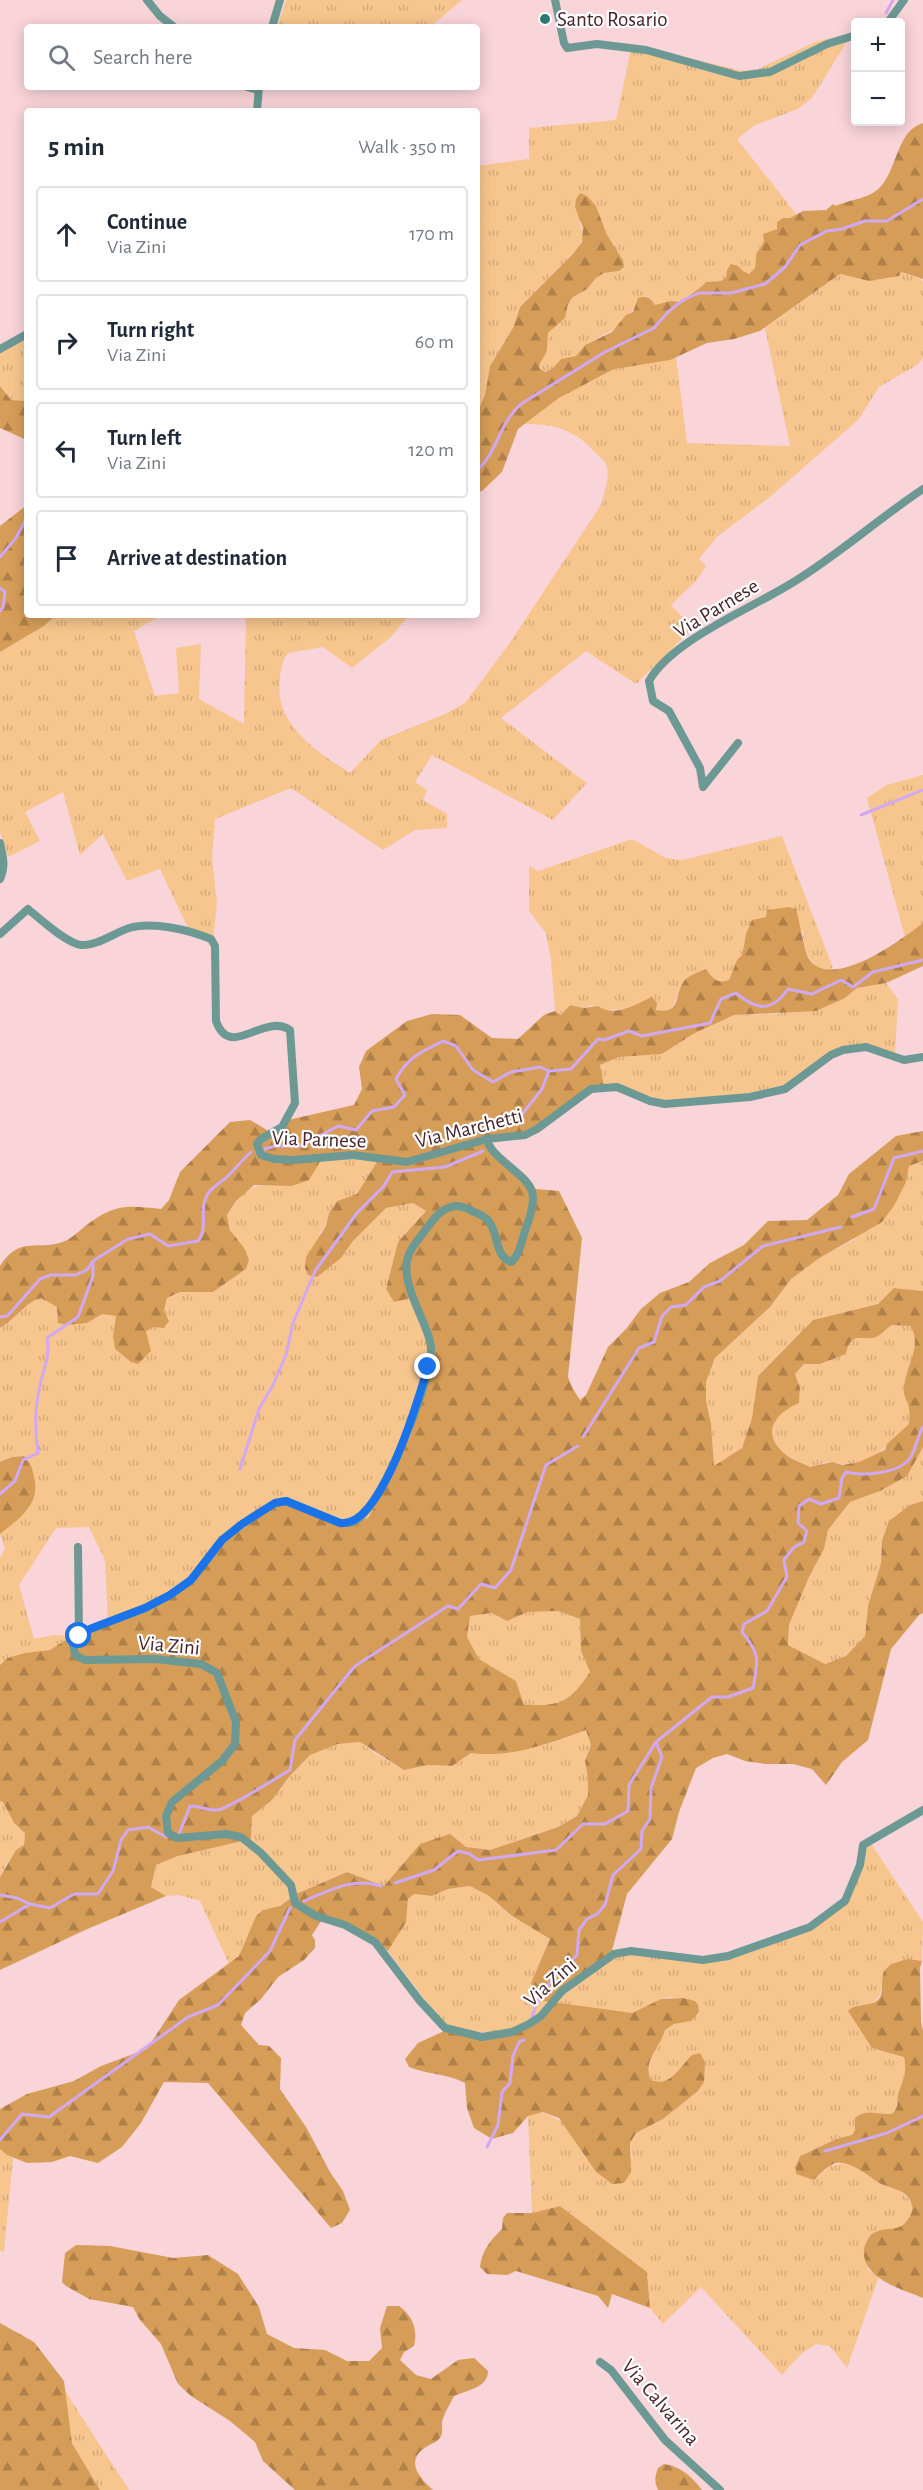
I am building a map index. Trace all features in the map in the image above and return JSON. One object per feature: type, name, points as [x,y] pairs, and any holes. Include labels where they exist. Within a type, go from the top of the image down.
[{"type":"street","points":[[147,0],[170,24]]},
{"type":"street","points":[[273,24],[280,0]]},
{"type":"street","points":[[555,0],[567,48],[597,44],[645,50],[740,76],[770,72],[827,44],[851,36]]},
{"type":"street","points":[[891,18],[904,0]]},
{"type":"street","points":[[257,108],[258,90]]},
{"type":"street","points":[[0,350],[24,336]]},
{"type":"street","name":"Via Parnese","points":[[738,743],[704,787],[700,768],[669,711],[653,701],[649,681],[652,675],[704,632],[793,583],[923,489]]},
{"type":"street","points":[[0,843],[4,870],[0,879]]},
{"type":"street","name":"Via Parnese","points":[[0,934],[28,909],[71,942],[80,945],[90,944],[131,928],[146,926],[192,933],[211,939],[214,945],[216,1021],[220,1031],[225,1037],[234,1038],[275,1024],[283,1025],[290,1030],[292,1037],[295,1103],[282,1126],[257,1144],[261,1155],[274,1159],[294,1160],[353,1155],[387,1160]]},
{"type":"street","name":"Via Marchetti","points":[[387,1160],[406,1162],[487,1139],[531,1132],[591,1089],[617,1087],[650,1101],[665,1104],[750,1097],[785,1089],[831,1055],[843,1050],[867,1047],[904,1060],[923,1058]]},
{"type":"street","name":"Via Zini","points":[[487,1139],[489,1148],[533,1190],[535,1202],[533,1210],[517,1255],[511,1262],[505,1260],[500,1254],[495,1234],[488,1221],[468,1208],[455,1206],[441,1211],[408,1256],[406,1270],[410,1289],[429,1337],[431,1355],[400,1450],[372,1502],[357,1520],[349,1524],[340,1523],[286,1501],[275,1503],[222,1540],[196,1575],[170,1595],[145,1608],[90,1629],[79,1636],[73,1644],[75,1655],[84,1660],[166,1660],[201,1664],[217,1673],[236,1722],[234,1744],[222,1761],[172,1802],[166,1816],[168,1833],[177,1838],[226,1834],[241,1837],[261,1853],[291,1885],[295,1903],[316,1916],[345,1925],[375,1942],[420,2001],[445,2028],[482,2037],[512,2032],[529,2024],[541,2016],[562,1991],[614,1954],[631,1951],[704,1960],[728,1956],[810,1927],[845,1901],[860,1865],[863,1845],[923,1810]]},
{"type":"street","points":[[78,1547],[79,1636]]},
{"type":"street","name":"Via Calvarina","points":[[600,2362],[611,2370],[665,2440],[720,2490]]},
{"type":"green space","points":[[286,0],[462,0],[434,24],[278,24]]},
{"type":"green space","points":[[851,33],[812,98],[798,109],[755,125],[737,139],[797,215],[779,226],[763,242],[756,254],[755,269],[749,274],[727,270],[726,277],[721,281],[706,282],[684,302],[670,301],[655,305],[652,299],[645,296],[618,327],[585,345],[576,357],[561,359],[552,369],[545,372],[539,368],[546,352],[548,333],[565,318],[568,304],[573,297],[587,289],[596,278],[604,273],[619,271],[623,260],[607,235],[596,206],[579,222],[584,235],[578,249],[520,307],[513,328],[490,366],[485,395],[480,406],[480,166],[529,159],[529,128],[616,120],[632,44],[742,71],[758,69],[815,42]]},
{"type":"green space","points":[[923,123],[923,279],[901,272],[899,276],[869,281],[840,274],[760,331],[734,339],[707,343],[670,360],[614,369],[559,398],[518,429],[502,472],[480,491],[480,406],[485,395],[490,366],[513,328],[520,307],[582,242],[583,228],[575,207],[580,193],[587,196],[596,206],[607,235],[623,260],[624,267],[619,271],[604,273],[596,278],[587,289],[573,297],[568,304],[565,318],[548,333],[546,352],[539,368],[545,372],[552,369],[561,359],[576,356],[585,345],[612,332],[626,315],[633,312],[638,298],[648,298],[655,305],[670,301],[684,302],[706,282],[721,281],[726,277],[731,264],[749,274],[755,268],[756,254],[764,241],[763,234],[777,229],[777,222],[783,218],[790,218],[803,211],[826,210],[833,204],[835,206],[877,190],[887,177],[903,141],[915,127]]},
{"type":"green space","points":[[900,272],[921,279],[923,282],[923,358],[917,365],[879,387],[858,420],[771,496],[718,536],[699,559],[706,566],[697,580],[671,605],[693,628],[636,684],[586,651],[501,718],[587,783],[553,820],[432,755],[415,782],[427,790],[423,800],[447,814],[447,828],[415,830],[383,850],[291,788],[215,819],[212,858],[217,903],[213,940],[189,930],[160,869],[127,881],[103,834],[80,855],[63,792],[25,812],[40,841],[8,857],[0,832],[0,652],[44,626],[53,618],[157,618],[134,631],[155,696],[179,693],[176,648],[201,644],[199,699],[244,724],[246,618],[407,618],[391,637],[352,668],[323,647],[288,653],[283,662],[280,674],[280,694],[283,709],[290,722],[311,745],[350,773],[381,740],[445,714],[465,703],[509,644],[601,505],[608,474],[603,460],[588,445],[564,430],[546,425],[525,424],[559,398],[613,369],[676,357],[687,443],[790,446],[765,328],[840,274],[869,281]]},
{"type":"green space","points":[[24,334],[24,401],[11,400],[0,386],[0,348]]},
{"type":"green space","points":[[0,386],[11,400],[24,401],[24,439],[0,428]]},
{"type":"green space","points":[[24,507],[24,618],[53,618],[44,626],[0,652],[0,526]]},
{"type":"green space","points":[[923,775],[923,923],[905,937],[867,798],[887,785]]},
{"type":"green space","points":[[782,836],[833,968],[825,971],[810,960],[804,943],[803,931],[766,917],[759,920],[744,941],[742,955],[737,960],[729,980],[716,980],[706,970],[689,977],[681,986],[669,1011],[663,1012],[656,1009],[646,1000],[626,1009],[604,1010],[591,1005],[585,1008],[570,1005],[561,1015],[555,1011],[551,960],[546,933],[529,911],[529,866],[538,871],[632,839],[666,858],[682,860]]},
{"type":"green space","points":[[789,907],[796,909],[809,959],[819,968],[833,970],[866,960],[923,923],[923,966],[886,983],[857,988],[845,998],[816,1011],[734,1015],[693,1034],[662,1054],[619,1057],[600,1065],[604,1085],[534,1130],[487,1141],[536,1189],[559,1191],[582,1238],[568,1377],[580,1400],[586,1395],[608,1347],[641,1309],[660,1293],[689,1282],[710,1263],[744,1245],[768,1221],[807,1220],[838,1195],[849,1174],[896,1136],[923,1131],[923,1161],[909,1166],[906,1182],[895,1204],[882,1222],[818,1259],[791,1279],[770,1307],[715,1358],[706,1382],[706,1401],[711,1423],[714,1466],[742,1448],[752,1418],[758,1376],[813,1320],[878,1304],[894,1288],[923,1291],[923,1447],[907,1476],[880,1491],[850,1502],[828,1530],[824,1549],[809,1577],[789,1625],[788,1645],[825,1664],[846,1656],[865,1636],[868,1606],[881,1563],[882,1541],[889,1521],[910,1505],[923,1501],[923,1613],[891,1649],[868,1740],[842,1762],[826,1785],[812,1769],[793,1764],[745,1761],[727,1754],[713,1758],[696,1768],[679,1812],[672,1839],[627,1894],[610,1958],[552,2002],[632,2013],[661,1999],[683,1998],[695,2001],[699,2012],[691,2021],[674,2024],[665,2030],[650,2060],[649,2073],[651,2080],[658,2082],[670,2079],[692,2055],[700,2053],[705,2062],[704,2082],[698,2091],[663,2119],[636,2133],[630,2143],[631,2172],[624,2183],[612,2184],[596,2172],[559,2118],[543,2112],[528,2116],[513,2133],[492,2139],[474,2128],[467,2108],[465,2083],[451,2077],[409,2067],[405,2059],[418,2043],[451,2028],[482,2033],[505,2032],[534,2020],[550,2002],[539,2000],[531,1983],[550,1939],[512,1916],[489,1896],[470,1886],[448,1889],[432,1896],[414,1894],[408,1899],[406,1922],[388,1951],[372,1936],[324,1917],[312,1935],[315,1948],[304,1960],[278,1977],[261,1999],[245,2013],[241,2025],[259,2045],[269,2046],[281,2058],[280,2089],[306,2127],[343,2191],[350,2210],[342,2223],[331,2228],[208,2083],[164,2082],[141,2123],[122,2147],[98,2163],[70,2156],[52,2162],[27,2163],[7,2155],[0,2149],[0,2109],[27,2094],[74,2081],[101,2066],[147,2049],[179,2000],[239,1956],[256,1916],[263,1910],[280,1906],[296,1894],[347,1872],[384,1886],[420,1844],[450,1834],[466,1847],[490,1850],[558,1827],[577,1816],[588,1795],[585,1761],[591,1745],[586,1730],[544,1745],[515,1752],[471,1753],[452,1766],[428,1765],[404,1770],[360,1742],[338,1744],[310,1755],[289,1777],[272,1800],[252,1816],[251,1839],[178,1856],[156,1865],[151,1887],[166,1896],[85,1930],[0,1970],[0,1877],[16,1850],[24,1845],[25,1833],[14,1823],[3,1802],[0,1801],[0,1665],[8,1658],[50,1650],[72,1636],[97,1629],[168,1600],[232,1536],[271,1509],[284,1504],[348,1525],[368,1518],[398,1464],[411,1434],[434,1353],[414,1297],[394,1302],[386,1289],[398,1242],[426,1211],[413,1203],[386,1208],[353,1241],[341,1258],[317,1277],[308,1275],[305,1268],[306,1257],[326,1226],[329,1213],[337,1201],[357,1194],[378,1160],[351,1155],[321,1160],[309,1180],[292,1186],[254,1185],[236,1201],[227,1215],[230,1230],[244,1248],[249,1260],[246,1269],[213,1292],[180,1292],[167,1298],[164,1311],[169,1321],[164,1328],[153,1327],[146,1331],[151,1351],[138,1364],[131,1362],[115,1349],[113,1336],[116,1316],[102,1314],[87,1323],[67,1325],[58,1323],[57,1307],[41,1298],[35,1300],[0,1328],[0,1266],[15,1250],[65,1241],[94,1219],[112,1210],[129,1207],[161,1209],[169,1200],[180,1172],[230,1122],[250,1120],[272,1133],[288,1120],[354,1105],[362,1089],[359,1067],[366,1051],[407,1021],[432,1014],[460,1015],[492,1038],[518,1039],[544,1015],[555,1011],[561,1015],[570,1005],[584,1008],[598,1006],[611,1011],[632,1006],[652,997],[657,1003],[656,1010],[665,1011],[674,1006],[681,985],[692,975],[706,969],[716,980],[729,980],[737,960],[742,955],[746,934],[752,920],[766,917],[767,910]],"holes":[[[892,1325],[910,1326],[914,1333],[913,1355],[905,1378],[904,1389],[909,1409],[909,1424],[887,1444],[885,1450],[859,1462],[843,1465],[832,1462],[810,1467],[787,1455],[777,1445],[772,1431],[778,1418],[799,1403],[800,1388],[795,1374],[804,1364],[820,1364],[846,1354],[848,1346],[854,1339],[876,1337]],[[558,1611],[580,1619],[581,1651],[590,1672],[576,1690],[563,1700],[547,1705],[524,1705],[516,1681],[479,1659],[467,1637],[470,1616],[492,1613],[507,1621],[528,1612]]]},
{"type":"green space","points":[[886,983],[898,999],[895,1056],[851,1047],[779,1090],[667,1103],[604,1085],[600,1065],[619,1057],[662,1054],[693,1034],[734,1015],[777,1014],[845,998],[857,988]]},
{"type":"green space","points":[[351,1155],[378,1160],[357,1194],[337,1201],[329,1213],[326,1226],[319,1234],[341,1258],[353,1241],[386,1208],[413,1203],[426,1211],[398,1242],[386,1289],[400,1299],[414,1296],[432,1337],[411,1434],[398,1464],[368,1518],[185,1588],[108,1625],[105,1560],[89,1527],[56,1528],[19,1585],[34,1639],[54,1635],[72,1636],[51,1649],[20,1655],[0,1665],[0,1558],[5,1549],[0,1534],[27,1511],[30,1461],[24,1456],[12,1457],[0,1462],[0,1328],[35,1300],[41,1298],[57,1307],[57,1316],[87,1323],[102,1314],[116,1316],[113,1336],[148,1329],[159,1320],[167,1298],[180,1292],[213,1292],[246,1269],[232,1235],[227,1215],[241,1196],[254,1187],[292,1186],[320,1160]]},
{"type":"green space","points":[[923,1161],[923,1291],[895,1288],[878,1304],[813,1320],[758,1376],[752,1418],[742,1448],[714,1467],[706,1382],[715,1358],[770,1307],[791,1279],[818,1259],[853,1240],[906,1182],[909,1166]]},
{"type":"green space","points":[[892,1325],[910,1326],[914,1333],[913,1355],[905,1378],[904,1389],[909,1409],[909,1424],[882,1450],[857,1462],[844,1464],[828,1462],[810,1467],[787,1455],[777,1445],[772,1430],[778,1417],[799,1402],[800,1388],[795,1374],[804,1364],[820,1364],[846,1354],[848,1346],[854,1339],[876,1337]]},
{"type":"green space","points":[[923,1447],[923,1501],[910,1505],[882,1541],[881,1563],[868,1606],[865,1636],[846,1656],[825,1664],[788,1645],[789,1625],[809,1577],[824,1549],[828,1530],[850,1502],[880,1491],[916,1458]]},
{"type":"green space","points":[[24,1456],[33,1471],[34,1495],[27,1510],[0,1534],[0,1462],[12,1457]]},
{"type":"green space","points":[[558,1611],[580,1619],[581,1651],[590,1672],[576,1690],[563,1700],[547,1705],[524,1705],[516,1681],[479,1659],[467,1637],[470,1616],[492,1613],[507,1621],[528,1612]]},
{"type":"green space","points":[[587,1730],[591,1745],[585,1761],[588,1795],[577,1816],[558,1827],[490,1850],[420,1844],[384,1886],[347,1872],[296,1894],[280,1906],[263,1910],[256,1916],[239,1956],[229,1964],[200,1901],[179,1895],[166,1896],[151,1887],[156,1865],[178,1856],[251,1839],[252,1816],[272,1800],[289,1777],[310,1755],[338,1744],[360,1742],[404,1770],[428,1765],[452,1766],[471,1753],[515,1752]]},
{"type":"green space","points":[[0,1801],[3,1802],[14,1823],[25,1833],[24,1845],[7,1863],[0,1877]]},
{"type":"green space","points":[[870,1842],[923,1922],[922,1961],[902,1961],[891,1965],[885,1973],[878,1998],[871,2003],[857,2005],[872,2048],[904,2056],[904,2074],[896,2108],[892,2114],[864,2113],[855,2118],[855,2130],[852,2135],[832,2141],[800,2156],[814,2180],[830,2166],[845,2163],[866,2172],[877,2182],[897,2188],[908,2198],[912,2205],[912,2213],[901,2228],[881,2231],[868,2238],[865,2250],[869,2271],[879,2276],[847,2368],[830,2346],[816,2344],[801,2354],[782,2375],[701,2287],[663,2324],[650,2308],[647,2272],[560,2206],[532,2213],[528,2116],[543,2112],[632,2158],[630,2143],[636,2133],[663,2119],[698,2091],[700,2053],[692,2055],[670,2079],[658,2082],[651,2080],[649,2073],[650,2060],[665,2030],[674,2024],[691,2021],[695,2001],[670,1997],[632,2013],[592,2009],[533,2020],[511,2030],[467,2033],[451,2028],[438,2017],[388,1951],[406,1922],[408,1899],[414,1894],[432,1896],[448,1889],[470,1886],[489,1896],[512,1916],[550,1939],[542,1959],[610,1958],[633,1952],[702,1958],[721,1956],[825,1918],[850,1890],[859,1851]]},
{"type":"green space","points":[[908,1959],[922,1961],[920,1968],[923,2031],[923,2298],[894,2286],[876,2275],[869,2268],[865,2259],[864,2247],[871,2235],[877,2231],[896,2228],[904,2224],[912,2213],[907,2196],[847,2164],[836,2163],[814,2180],[796,2174],[800,2156],[832,2141],[852,2135],[855,2130],[855,2118],[864,2113],[892,2114],[896,2108],[905,2074],[904,2057],[872,2048],[848,2011],[879,1999],[884,1971],[891,1964]]},
{"type":"green space","points":[[0,2149],[13,2158],[4,2252],[0,2251]]},
{"type":"green space","points":[[560,2206],[647,2272],[650,2308],[612,2294],[608,2308],[598,2296],[516,2271],[507,2275],[487,2274],[480,2267],[490,2242],[502,2229],[503,2218],[507,2213],[532,2213]]},
{"type":"green space","points":[[76,2245],[110,2246],[173,2258],[208,2255],[238,2274],[259,2307],[267,2334],[294,2348],[325,2350],[347,2361],[369,2361],[382,2348],[380,2328],[387,2306],[399,2306],[411,2319],[415,2334],[414,2346],[404,2352],[400,2360],[416,2375],[431,2379],[458,2360],[474,2358],[488,2371],[481,2385],[454,2396],[442,2422],[441,2436],[436,2442],[419,2452],[416,2458],[416,2470],[433,2490],[295,2490],[263,2461],[255,2442],[178,2384],[161,2344],[140,2320],[133,2307],[89,2299],[62,2282],[65,2253]]},
{"type":"green space","points":[[0,2323],[34,2342],[64,2381],[72,2443],[100,2490],[0,2490]]},
{"type":"green space","points":[[65,2391],[129,2490],[100,2490],[72,2443]]},
{"type":"green space","points":[[664,2464],[686,2473],[702,2490],[658,2490],[655,2482],[656,2474],[658,2468]]},
{"type":"waterway","points":[[886,13],[893,0]]},
{"type":"waterway","points":[[480,467],[490,455],[508,420],[521,404],[605,352],[654,328],[683,300],[699,293],[731,293],[765,284],[785,267],[800,245],[827,231],[842,229],[865,221],[887,221],[923,199]]},
{"type":"waterway","points":[[0,557],[16,538],[24,523]]},
{"type":"waterway","points":[[0,588],[5,592],[3,607],[0,611]]},
{"type":"waterway","points":[[861,815],[923,790]]},
{"type":"waterway","points":[[265,1149],[275,1146],[301,1146],[338,1126],[356,1130],[372,1111],[394,1107],[405,1095],[396,1079],[405,1065],[428,1048],[443,1041],[456,1046],[473,1070],[493,1082],[511,1072],[540,1067],[549,1071],[571,1069],[598,1039],[604,1040],[629,1031],[642,1036],[710,1023],[721,999],[736,993],[757,1006],[770,1005],[782,997],[788,989],[812,994],[841,980],[853,987],[873,972],[923,960]]},
{"type":"waterway","points":[[520,1117],[542,1089],[549,1071]]},
{"type":"waterway","points":[[240,1469],[259,1409],[286,1355],[293,1323],[315,1271],[357,1213],[384,1186],[392,1172],[445,1167],[483,1151]]},
{"type":"waterway","points":[[852,1217],[874,1209],[894,1158],[923,1151]]},
{"type":"waterway","points":[[0,1317],[7,1316],[40,1279],[51,1275],[76,1275],[87,1270],[93,1261],[128,1239],[150,1234],[168,1246],[198,1241],[203,1231],[204,1205],[207,1196],[251,1152]]},
{"type":"waterway","points":[[583,1437],[639,1348],[654,1342],[662,1316],[671,1307],[686,1305],[704,1287],[720,1281],[763,1246],[841,1227]]},
{"type":"waterway","points":[[0,1494],[15,1481],[23,1460],[38,1453],[37,1405],[47,1358],[47,1338],[78,1317],[93,1276],[93,1262]]},
{"type":"waterway","points":[[532,2017],[544,1990],[577,1955],[579,1930],[587,1919],[597,1914],[605,1905],[613,1875],[641,1849],[642,1831],[650,1819],[651,1788],[662,1757],[656,1742],[712,1697],[728,1697],[753,1688],[756,1658],[742,1632],[744,1624],[767,1611],[787,1577],[784,1560],[793,1548],[804,1542],[807,1531],[798,1523],[799,1506],[809,1499],[821,1504],[839,1498],[842,1478],[846,1472],[862,1474],[898,1468],[912,1455],[923,1427]]},
{"type":"waterway","points":[[179,1834],[190,1806],[214,1810],[224,1808],[290,1770],[295,1740],[355,1666],[448,1606],[458,1609],[481,1584],[495,1588],[511,1570],[546,1465],[578,1446]]},
{"type":"waterway","points":[[395,1883],[434,1870],[458,1851],[470,1854],[478,1860],[556,1850],[583,1824],[605,1824],[628,1811],[629,1785],[656,1742]]},
{"type":"waterway","points":[[0,1922],[30,1904],[50,1908],[74,1894],[98,1894],[113,1871],[121,1840],[128,1830],[148,1827],[166,1837]]},
{"type":"waterway","points":[[304,1901],[351,1884],[381,1886]]},
{"type":"waterway","points":[[0,1895],[17,1898],[30,1904]]},
{"type":"waterway","points":[[0,2140],[22,2114],[49,2117],[188,2017],[218,2005],[270,1951],[290,1908]]},
{"type":"waterway","points":[[487,2147],[498,2125],[502,2092],[510,2083],[513,2056],[519,2042],[524,2040]]},
{"type":"waterway","points":[[825,2151],[887,2133],[923,2116]]},
{"type":"place","name":"Santo Rosario","points":[[545,19]]},
{"type":"route","points":[[79,1636],[90,1629],[145,1608],[170,1595],[191,1580],[222,1540],[275,1503],[286,1501],[340,1523],[349,1524],[357,1520],[372,1502],[400,1450],[428,1367]]}]
